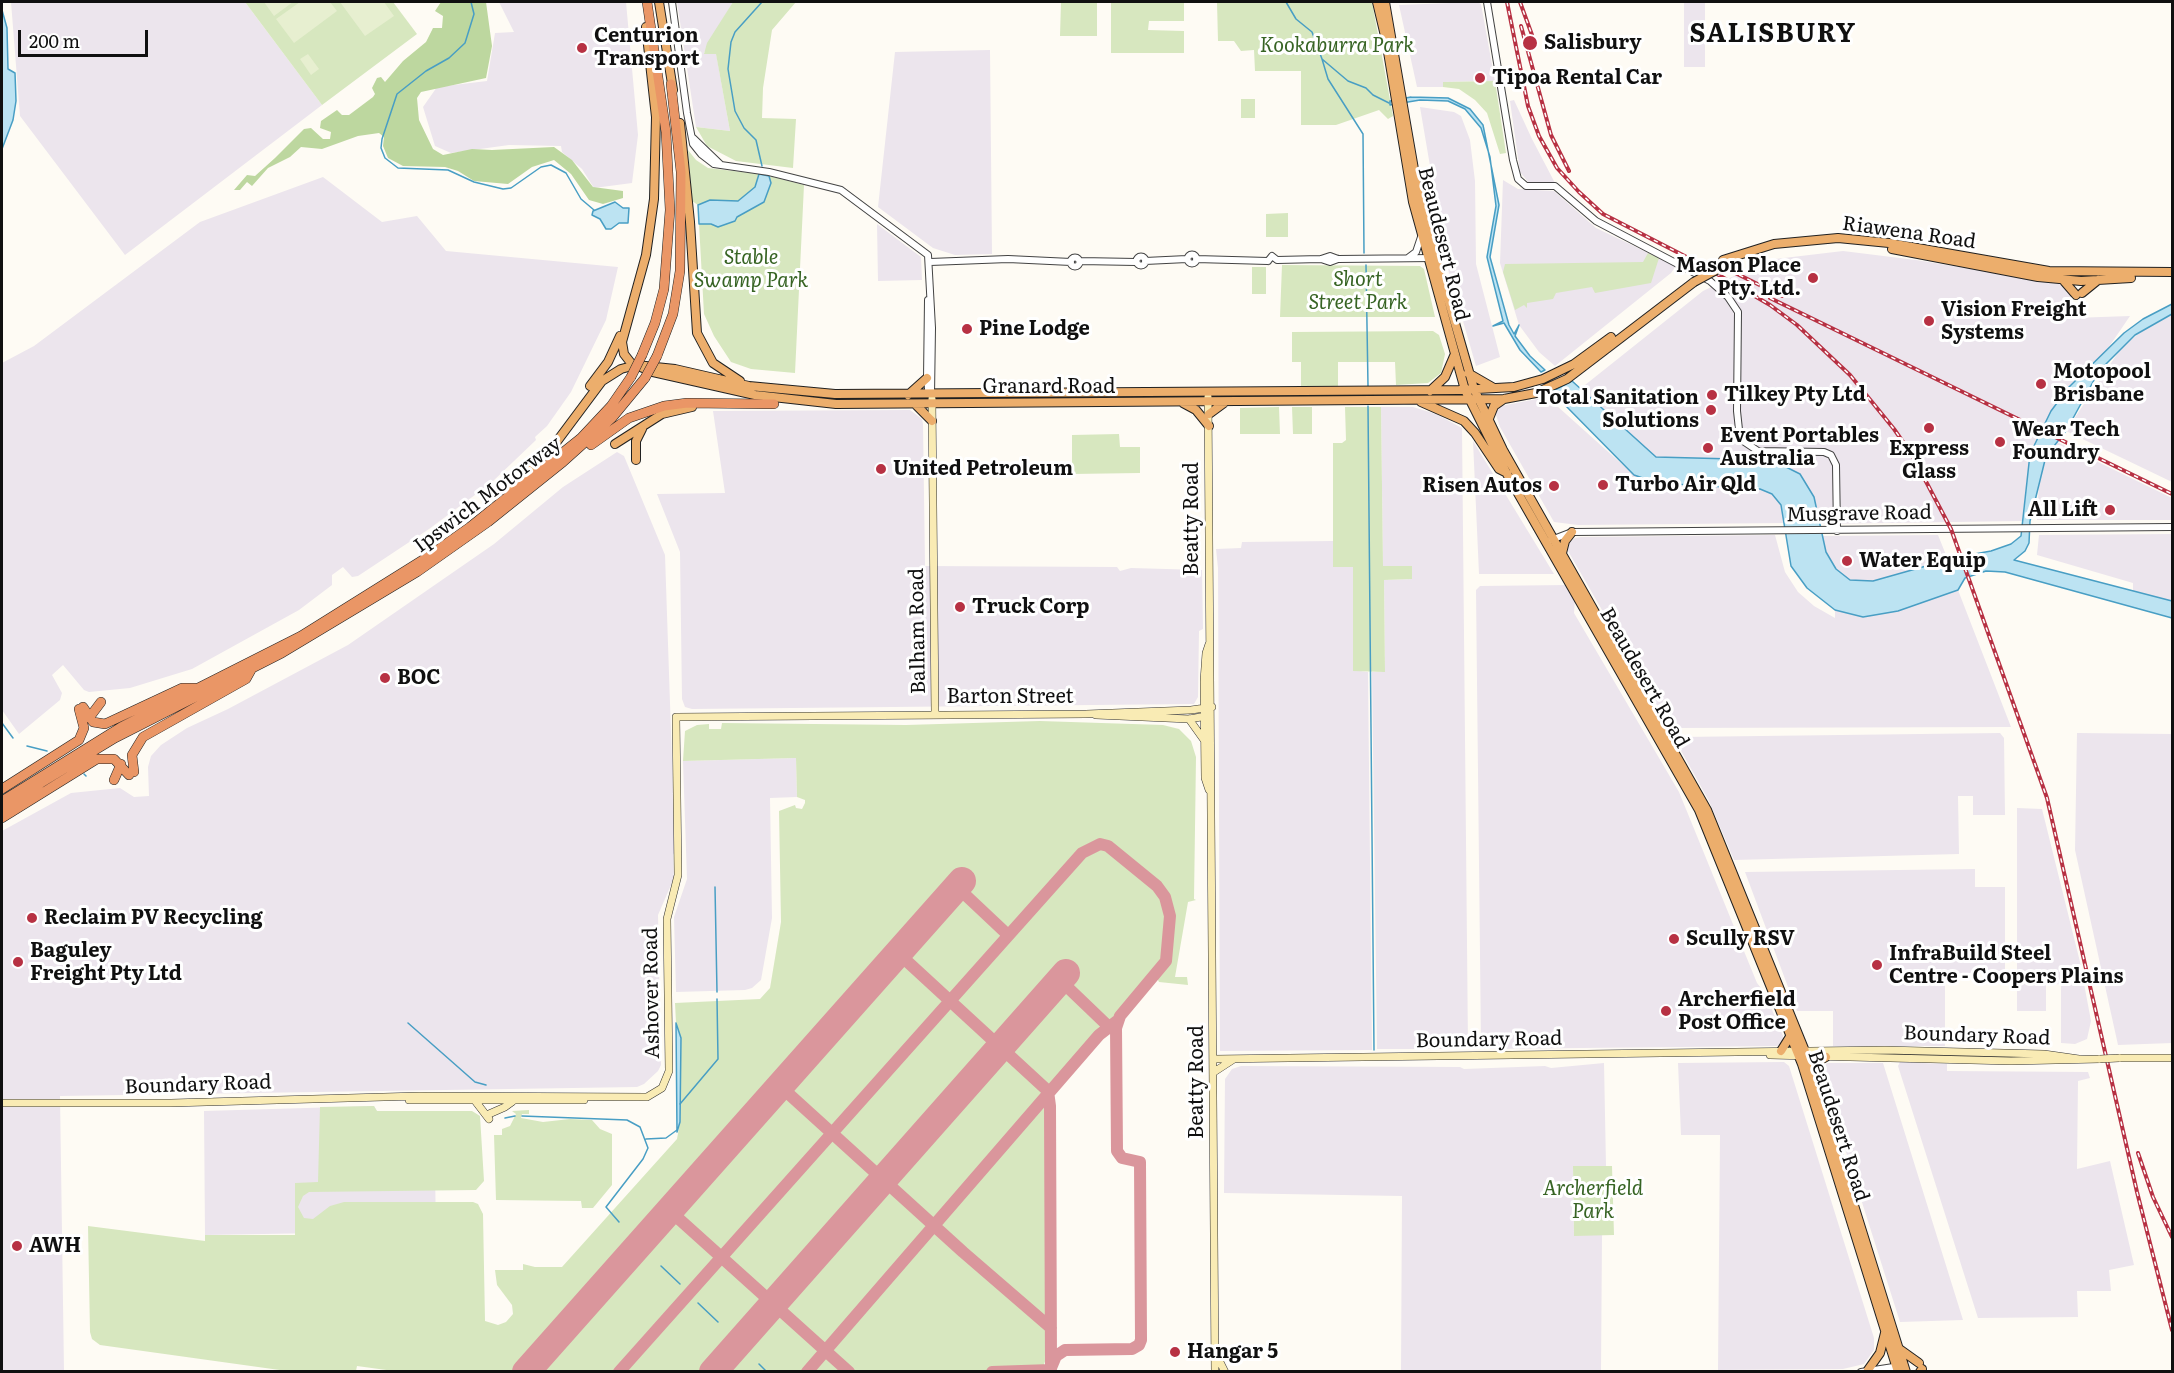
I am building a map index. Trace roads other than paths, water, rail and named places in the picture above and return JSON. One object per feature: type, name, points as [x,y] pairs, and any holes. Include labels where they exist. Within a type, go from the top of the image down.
[{"type":"highway","points":[[561,436],[612,355],[623,332],[646,255],[656,174],[656,117],[646,2]]},
{"type":"highway","name":"Ipswich Motorway","points":[[2,801],[94,742],[276,649],[344,610],[470,527],[581,438],[611,406],[642,356],[655,323],[664,289],[670,210],[666,132],[646,2]]},
{"type":"highway","name":"Ipswich Motorway","points":[[2,811],[41,783],[115,738],[251,669],[374,600],[440,556],[514,501],[597,432],[624,406],[645,378],[657,356],[673,314],[680,272],[681,172],[659,2]]},
{"type":"highway","name":"Beaudesert Road","points":[[1377,2],[1398,91]]},
{"type":"highway","name":"Beaudesert Road","points":[[1385,2],[1408,178],[1422,235],[1432,258],[1468,373],[1470,390]]},
{"type":"highway","points":[[1387,13],[1394,2]]},
{"type":"highway","points":[[671,84],[679,114],[686,175],[698,337],[707,355],[718,368],[738,380],[771,388]]},
{"type":"highway","name":"Beaudesert Road","points":[[1401,112],[1454,356],[1507,474],[1562,553],[1697,790],[1802,1054],[1885,1333],[1902,1369]]},
{"type":"highway","name":"Riawena Road","points":[[1470,390],[1533,382],[1567,369],[1691,281],[1726,262],[1774,244],[1838,238],[1876,241],[2049,271],[2172,272]]},
{"type":"highway","name":"Riawena Road","points":[[1726,262],[1777,248],[1848,244],[1880,247],[2020,275],[2063,280],[2172,278]]},
{"type":"highway","points":[[2063,280],[2079,294],[2098,280]]},
{"type":"highway","name":"Riawena Road","points":[[1474,400],[1528,395],[1567,379],[1691,281]]},
{"type":"highway","points":[[623,332],[623,350],[634,366]]},
{"type":"highway","points":[[612,355],[634,366]]},
{"type":"highway","points":[[1430,391],[1445,377],[1454,356]]},
{"type":"highway","name":"Granard Road","points":[[634,366],[735,391],[836,404],[916,405],[932,400],[1208,398],[1470,390]]},
{"type":"highway","name":"Granard Road","points":[[470,527],[524,477],[561,436],[602,381],[616,371],[634,366],[658,366],[741,385],[835,394],[907,395],[932,400],[1182,403],[1208,398],[1224,403],[1474,400]]},
{"type":"highway","points":[[1468,373],[1495,388]]},
{"type":"highway","points":[[907,395],[927,378]]},
{"type":"highway","points":[[1488,421],[1494,406],[1504,399]]},
{"type":"highway","name":"Beaudesert Road","points":[[1474,400],[1488,421],[1696,803],[1791,1035],[1812,1071],[1898,1347],[1902,1369]]},
{"type":"highway","points":[[1418,401],[1464,421],[1475,433],[1498,470],[1507,474]]},
{"type":"highway","points":[[514,501],[546,482],[616,426],[642,412],[680,403],[836,404]]},
{"type":"highway","points":[[1182,403],[1194,408],[1209,426]]},
{"type":"highway","points":[[1209,414],[1224,403]]},
{"type":"highway","points":[[615,444],[667,412],[683,408],[774,404]]},
{"type":"highway","points":[[916,405],[932,421]]},
{"type":"highway","points":[[636,459],[637,438],[647,424]]},
{"type":"highway","points":[[1562,553],[1565,541],[1572,532]]},
{"type":"highway","points":[[2,818],[93,760],[106,757],[121,764],[132,774],[132,755],[143,737],[246,679],[251,669]]},
{"type":"highway","points":[[87,722],[77,709],[87,722],[105,724],[182,688],[197,688]]},
{"type":"highway","points":[[2,789],[79,740],[87,722],[101,702]]},
{"type":"highway","points":[[114,780],[121,764]]},
{"type":"highway","points":[[1781,1051],[1791,1035]]},
{"type":"highway","points":[[1812,1071],[1817,1062],[1826,1057]]},
{"type":"highway","points":[[1865,1371],[1880,1353],[1885,1333]]},
{"type":"highway","points":[[1898,1347],[1920,1368]]},
{"type":"main road","name":"Beatty Road","points":[[1208,398],[1208,711],[1213,777],[1209,792]]},
{"type":"main road","name":"Balham Road","points":[[676,717],[935,714],[932,400]]},
{"type":"main road","name":"Beatty Road","points":[[1208,711],[1204,740],[1205,778],[1209,792],[1214,1059],[1215,1371]]},
{"type":"main road","name":"Barton Street","points":[[935,714],[1208,711]]},
{"type":"main road","name":"Barton Street","points":[[1086,714],[1109,717],[1189,719],[1208,711]]},
{"type":"main road","name":"Ashover Road","points":[[662,1088],[669,1071],[667,918],[678,875],[676,717]]},
{"type":"main road","points":[[676,729],[691,717]]},
{"type":"main road","points":[[1189,719],[1204,740]]},
{"type":"main road","name":"Boundary Road","points":[[1214,1059],[1802,1054],[1906,1050],[2044,1054],[2079,1059]]},
{"type":"main road","name":"Boundary Road","points":[[1765,1053],[1781,1051],[1826,1057],[1925,1057],[2011,1061],[2172,1058]]},
{"type":"main road","points":[[1214,1072],[1234,1059]]},
{"type":"main road","name":"Boundary Road","points":[[2,1103],[538,1096],[642,1098],[662,1088]]},
{"type":"main road","name":"Boundary Road","points":[[394,1099],[512,1102],[600,1098]]},
{"type":"main road","points":[[476,1102],[489,1116],[512,1102]]},
{"type":"main road","points":[[1215,1339],[1217,1358],[1226,1371]]},
{"type":"street","points":[[672,2],[683,94],[693,137],[720,164],[790,177],[848,193],[925,250],[930,262],[1009,264],[1016,261],[1071,262],[1074,258],[1080,261],[1136,262],[1139,257],[1145,261],[1187,260],[1192,263],[1196,259],[1268,261],[1272,256],[1277,260],[1321,259],[1330,262],[1338,259],[1432,258]]},
{"type":"street","points":[[1487,2],[1513,160],[1521,182],[1526,186],[1555,186],[1596,221],[1684,267],[1720,290],[1737,312],[1737,411],[1740,439],[1758,451],[1824,452],[1831,455],[1836,465],[1837,531]]},
{"type":"street","points":[[1408,258],[1416,252],[1422,235]]},
{"type":"street","name":"Balham Road","points":[[930,262],[932,400]]},
{"type":"street","name":"Balham Road","points":[[931,288],[927,312],[927,378],[932,400]]},
{"type":"street","name":"Musgrave Road","points":[[1551,540],[1572,532],[2172,527]]},
{"type":"street","points":[[1865,1371],[1902,1369]]},
{"type":"water","points":[[2,10],[7,28],[8,69],[15,73],[16,101],[13,120],[2,149]]},
{"type":"water","points":[[1411,97],[1448,98],[1470,109],[1483,125],[1488,152],[1481,128],[1465,109],[1448,101],[1420,100],[1390,105],[1390,101]]},
{"type":"water","points":[[1491,165],[1499,205],[1490,257],[1509,325],[1514,334],[1519,325],[1515,336],[1530,356],[1545,370],[1541,372],[1520,350],[1504,323],[1493,326],[1503,321],[1487,257],[1496,206]]},
{"type":"water","points":[[759,174],[769,176],[771,183],[764,202],[737,217],[735,221],[718,227],[711,224],[699,224],[698,205],[710,200],[738,201],[755,187]]},
{"type":"water","points":[[615,202],[623,208],[629,208],[628,223],[619,223],[611,229],[606,229],[600,219],[592,215],[593,211]]},
{"type":"water","points":[[2172,304],[2172,314],[2135,335],[2099,371],[2066,431],[2046,456],[2030,521],[2029,543],[2025,551],[2014,560],[2172,601],[2172,618],[2005,572],[1986,571],[1965,578],[1958,590],[1898,611],[1863,617],[1835,610],[1807,588],[1791,566],[1781,505],[1772,494],[1760,489],[1657,483],[1634,475],[1562,402],[1549,393],[1572,381],[1656,457],[1772,460],[1800,474],[1814,497],[1826,552],[1836,569],[1850,580],[1873,581],[1958,557],[1991,551],[2011,544],[2021,536],[2030,454],[2051,411],[2069,387],[2124,333],[2143,319]]},
{"type":"water","points":[[676,1023],[681,1038],[680,1122],[677,1132]]},
{"type":"waterway","points":[[471,2],[474,14],[465,43],[449,58],[426,71],[397,94],[382,139],[381,148],[385,158],[398,168],[448,170],[474,182],[503,189],[511,188],[541,167],[551,165],[566,173],[581,199],[594,210]]},
{"type":"waterway","points":[[762,2],[735,32],[731,42],[728,69],[735,111],[744,128],[756,140],[762,166]]},
{"type":"waterway","points":[[1286,2],[1296,19],[1312,32],[1322,59],[1348,81],[1366,88],[1373,95],[1389,103]]},
{"type":"waterway","points":[[1322,59],[1328,79],[1363,134],[1364,253]]},
{"type":"waterway","points":[[1366,265],[1368,386]]},
{"type":"waterway","points":[[1368,406],[1374,1050]]},
{"type":"waterway","points":[[2,723],[13,738]]},
{"type":"waterway","points":[[27,746],[47,751]]},
{"type":"waterway","points":[[715,887],[717,992]]},
{"type":"waterway","points":[[680,1104],[718,1059],[717,999]]},
{"type":"waterway","points":[[408,1023],[475,1082],[486,1085]]},
{"type":"waterway","points":[[505,1118],[515,1116]]},
{"type":"waterway","points":[[522,1116],[627,1120],[640,1127],[648,1148],[643,1159],[606,1207],[619,1222]]},
{"type":"waterway","points":[[646,1139],[666,1138],[677,1130]]},
{"type":"waterway","points":[[661,1266],[680,1284]]},
{"type":"waterway","points":[[698,1303],[718,1322]]},
{"type":"waterway","points":[[759,1364],[767,1372]]},
{"type":"railway","points":[[1507,2],[1528,106],[1539,136],[1557,168],[1603,214],[1706,267]]},
{"type":"railway","points":[[1520,2],[1532,35]]},
{"type":"railway","points":[[1521,26],[1551,135],[1569,171]]},
{"type":"railway","points":[[1700,264],[1770,305],[1797,325],[1850,375],[1912,455],[1951,529],[2047,798],[2137,1192],[2172,1330]]},
{"type":"railway","points":[[1723,267],[1782,296]]},
{"type":"railway","points":[[1770,298],[2172,494]]},
{"type":"railway","points":[[2138,1153],[2153,1197],[2172,1237]]},
{"type":"place","name":"Salisbury","points":[[1530,43]]},
{"type":"place","name":"Centurion Transport","points":[[582,48]]},
{"type":"place","name":"Tipoa Rental Car","points":[[1480,78]]},
{"type":"place","name":"Mason Place Pty. Ltd.","points":[[1813,278]]},
{"type":"place","name":"Vision Freight Systems","points":[[1929,321]]},
{"type":"place","name":"Pine Lodge","points":[[967,329]]},
{"type":"place","name":"Motopool Brisbane","points":[[2041,384]]},
{"type":"place","name":"Tilkey Pty Ltd","points":[[1712,395]]},
{"type":"place","name":"Total Sanitation Solutions","points":[[1711,410]]},
{"type":"place","name":"Express Glass","points":[[1929,428]]},
{"type":"place","name":"Wear Tech Foundry","points":[[2000,442]]},
{"type":"place","name":"Event Portables Australia","points":[[1708,448]]},
{"type":"place","name":"United Petroleum","points":[[881,469]]},
{"type":"place","name":"Turbo Air Qld","points":[[1603,485]]},
{"type":"place","name":"Risen Autos","points":[[1554,486]]},
{"type":"place","name":"All Lift","points":[[2110,510]]},
{"type":"place","name":"Water Equip","points":[[1847,561]]},
{"type":"place","name":"Truck Corp","points":[[960,607]]},
{"type":"place","name":"BOC","points":[[385,678]]},
{"type":"place","name":"Reclaim PV Recycling","points":[[32,918]]},
{"type":"place","name":"Scully RSV","points":[[1674,939]]},
{"type":"place","name":"Baguley Freight Pty Ltd","points":[[18,962]]},
{"type":"place","name":"InfraBuild Steel Centre - Coopers Plains","points":[[1877,965]]},
{"type":"place","name":"Archerfield Post Office","points":[[1666,1011]]},
{"type":"place","name":"AWH","points":[[17,1246]]},
{"type":"place","name":"Hangar 5","points":[[1175,1352]]},
{"type":"district","name":"SALISBURY","points":[[1773,34]]},
{"type":"park label","name":"Kookaburra Park","points":[[1337,46]]},
{"type":"park label","name":"Stable Swamp Park","points":[[751,270]]},
{"type":"park label","name":"Short Street Park","points":[[1358,292]]},
{"type":"park label","name":"Archerfield Park","points":[[1593,1200]]}]
